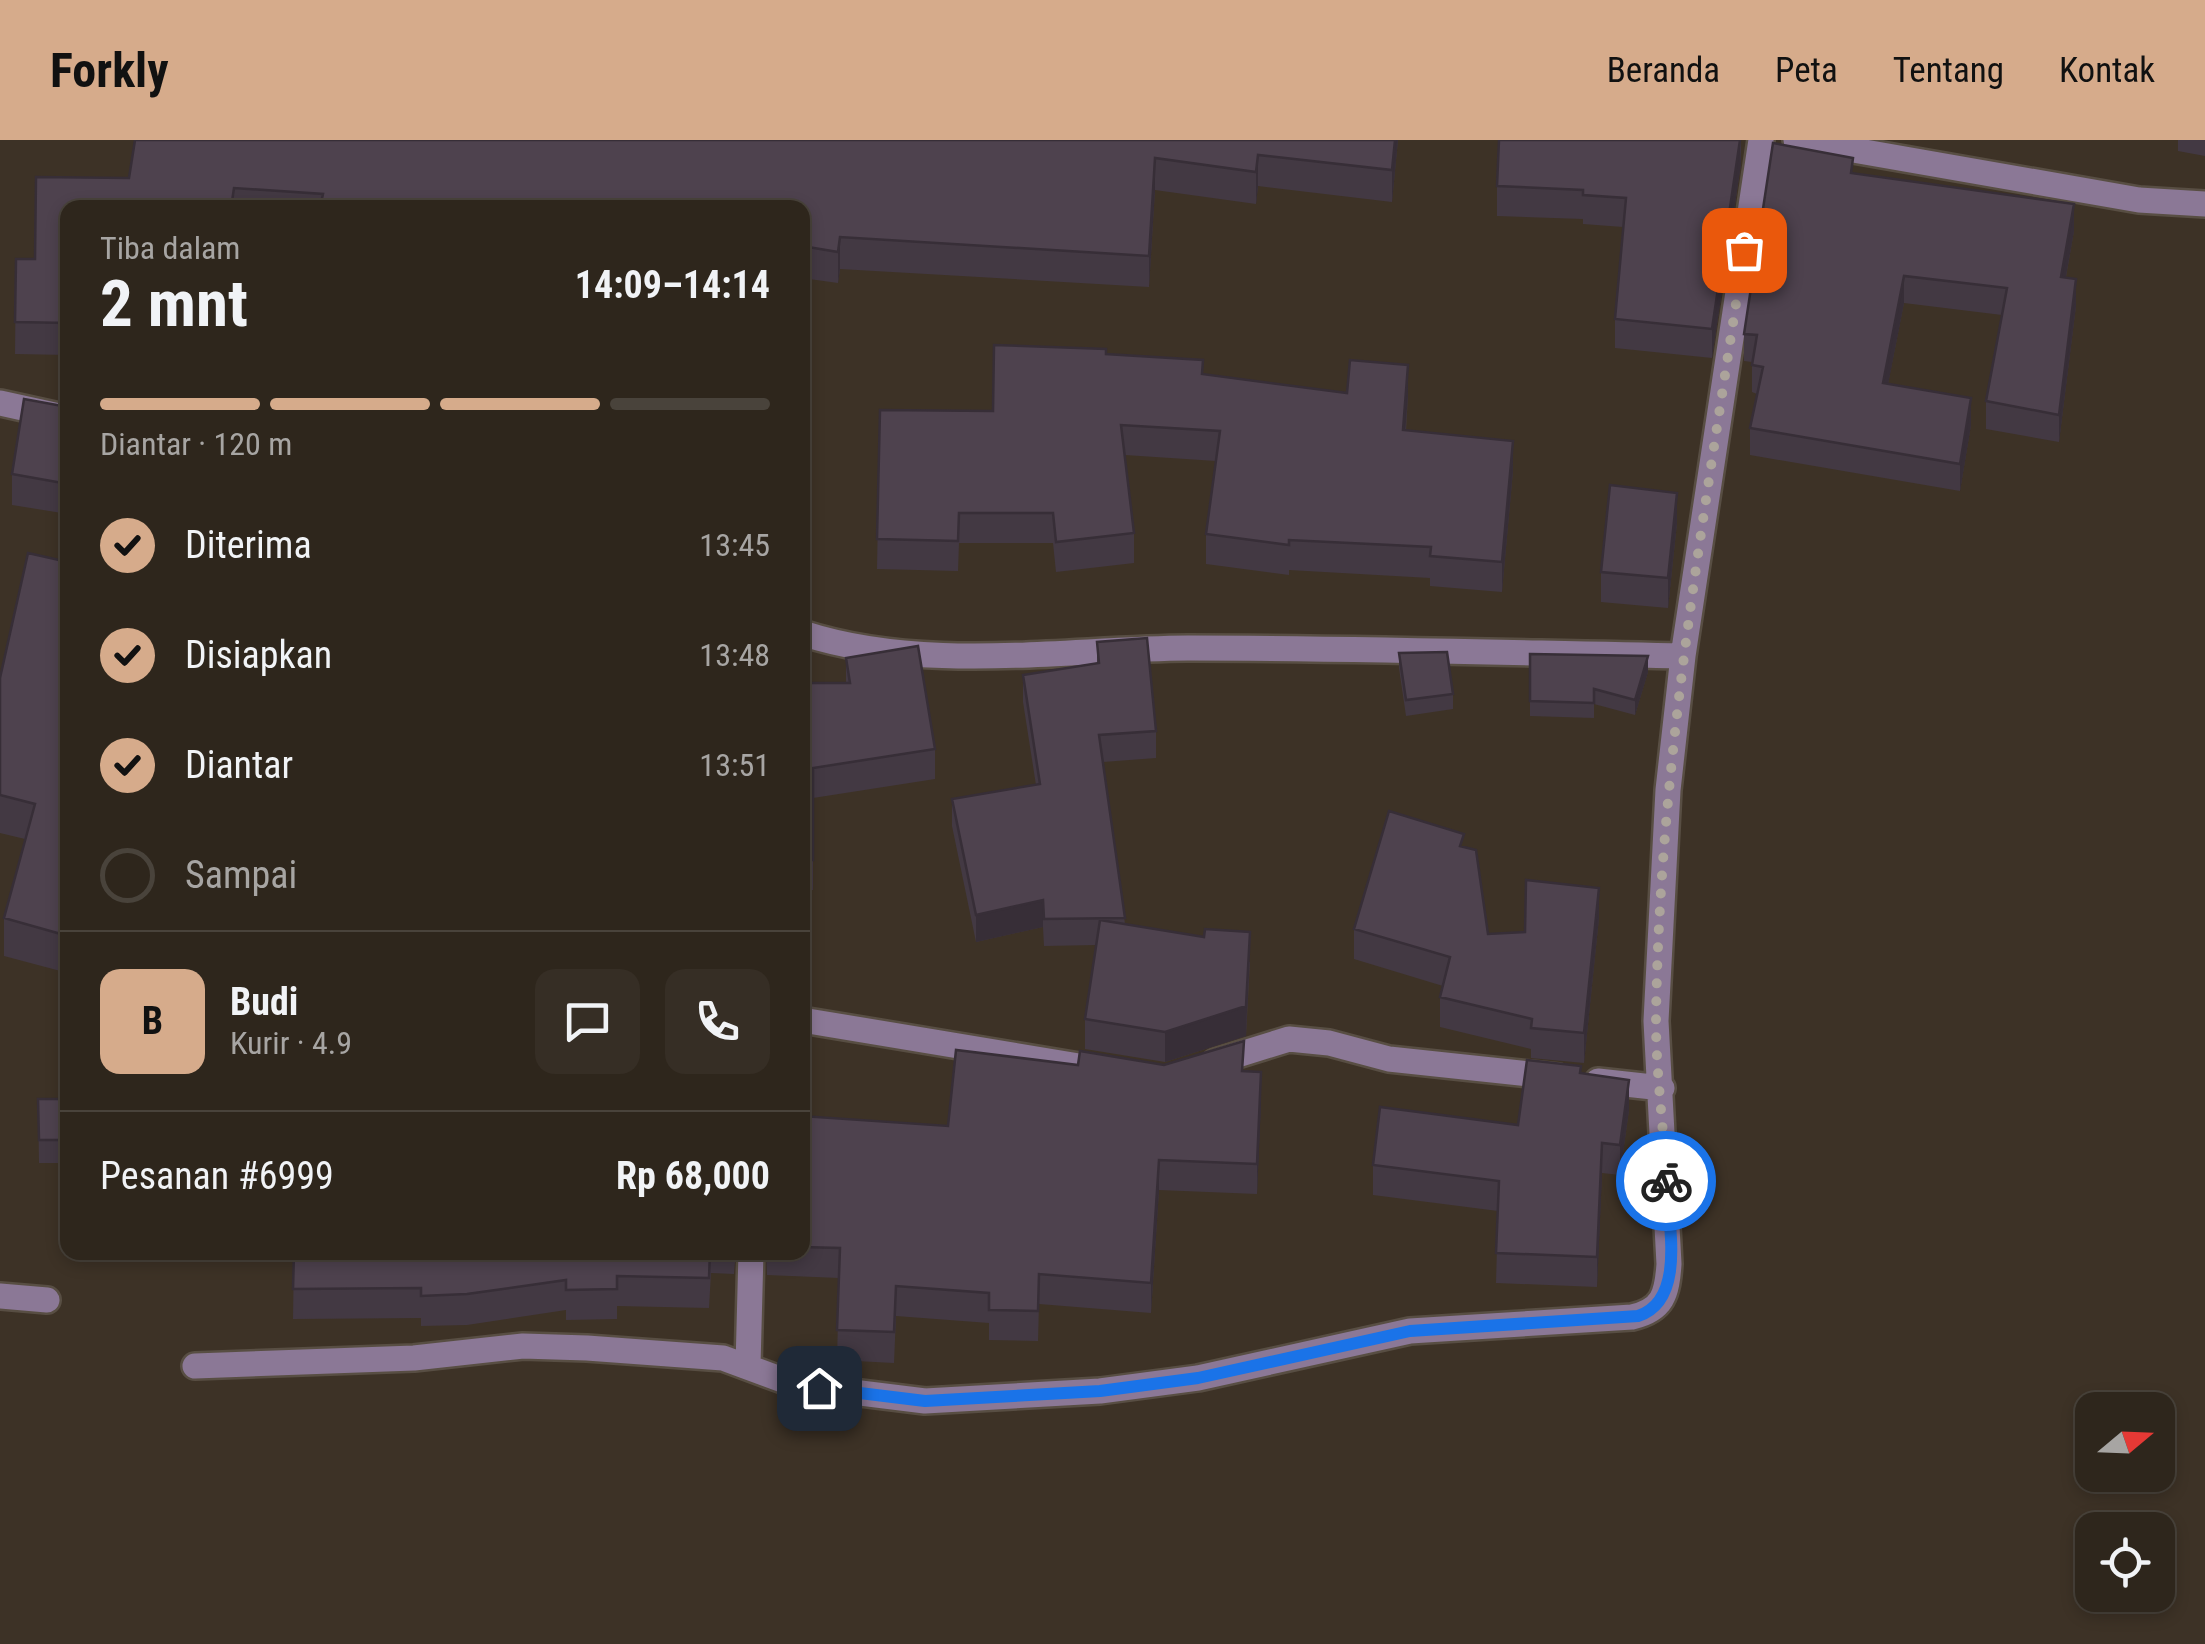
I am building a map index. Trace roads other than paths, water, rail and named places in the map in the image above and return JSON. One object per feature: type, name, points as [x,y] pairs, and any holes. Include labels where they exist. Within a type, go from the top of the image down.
[{"type":"street","points":[[195,1366],[414,1358],[523,1346],[697,1356],[748,1366],[796,1385],[925,1401],[1100,1391],[1198,1378],[1394,1333],[1638,1316],[1659,1306],[1668,1280],[1662,1088],[1657,1055],[1668,790],[1683,656],[1761,140]]},
{"type":"street","points":[[1796,140],[2120,196],[2205,204]]},
{"type":"street","points":[[0,403],[60,416]]},
{"type":"street","points":[[810,636],[845,647],[918,652],[1187,648],[1683,656]]},
{"type":"street","points":[[810,1021],[1129,1074]]},
{"type":"street","points":[[1182,1073],[1289,1039],[1330,1043],[1389,1059],[1662,1088]]},
{"type":"street","points":[[748,1366],[750,1260]]},
{"type":"street","points":[[0,1296],[47,1300]]}]
